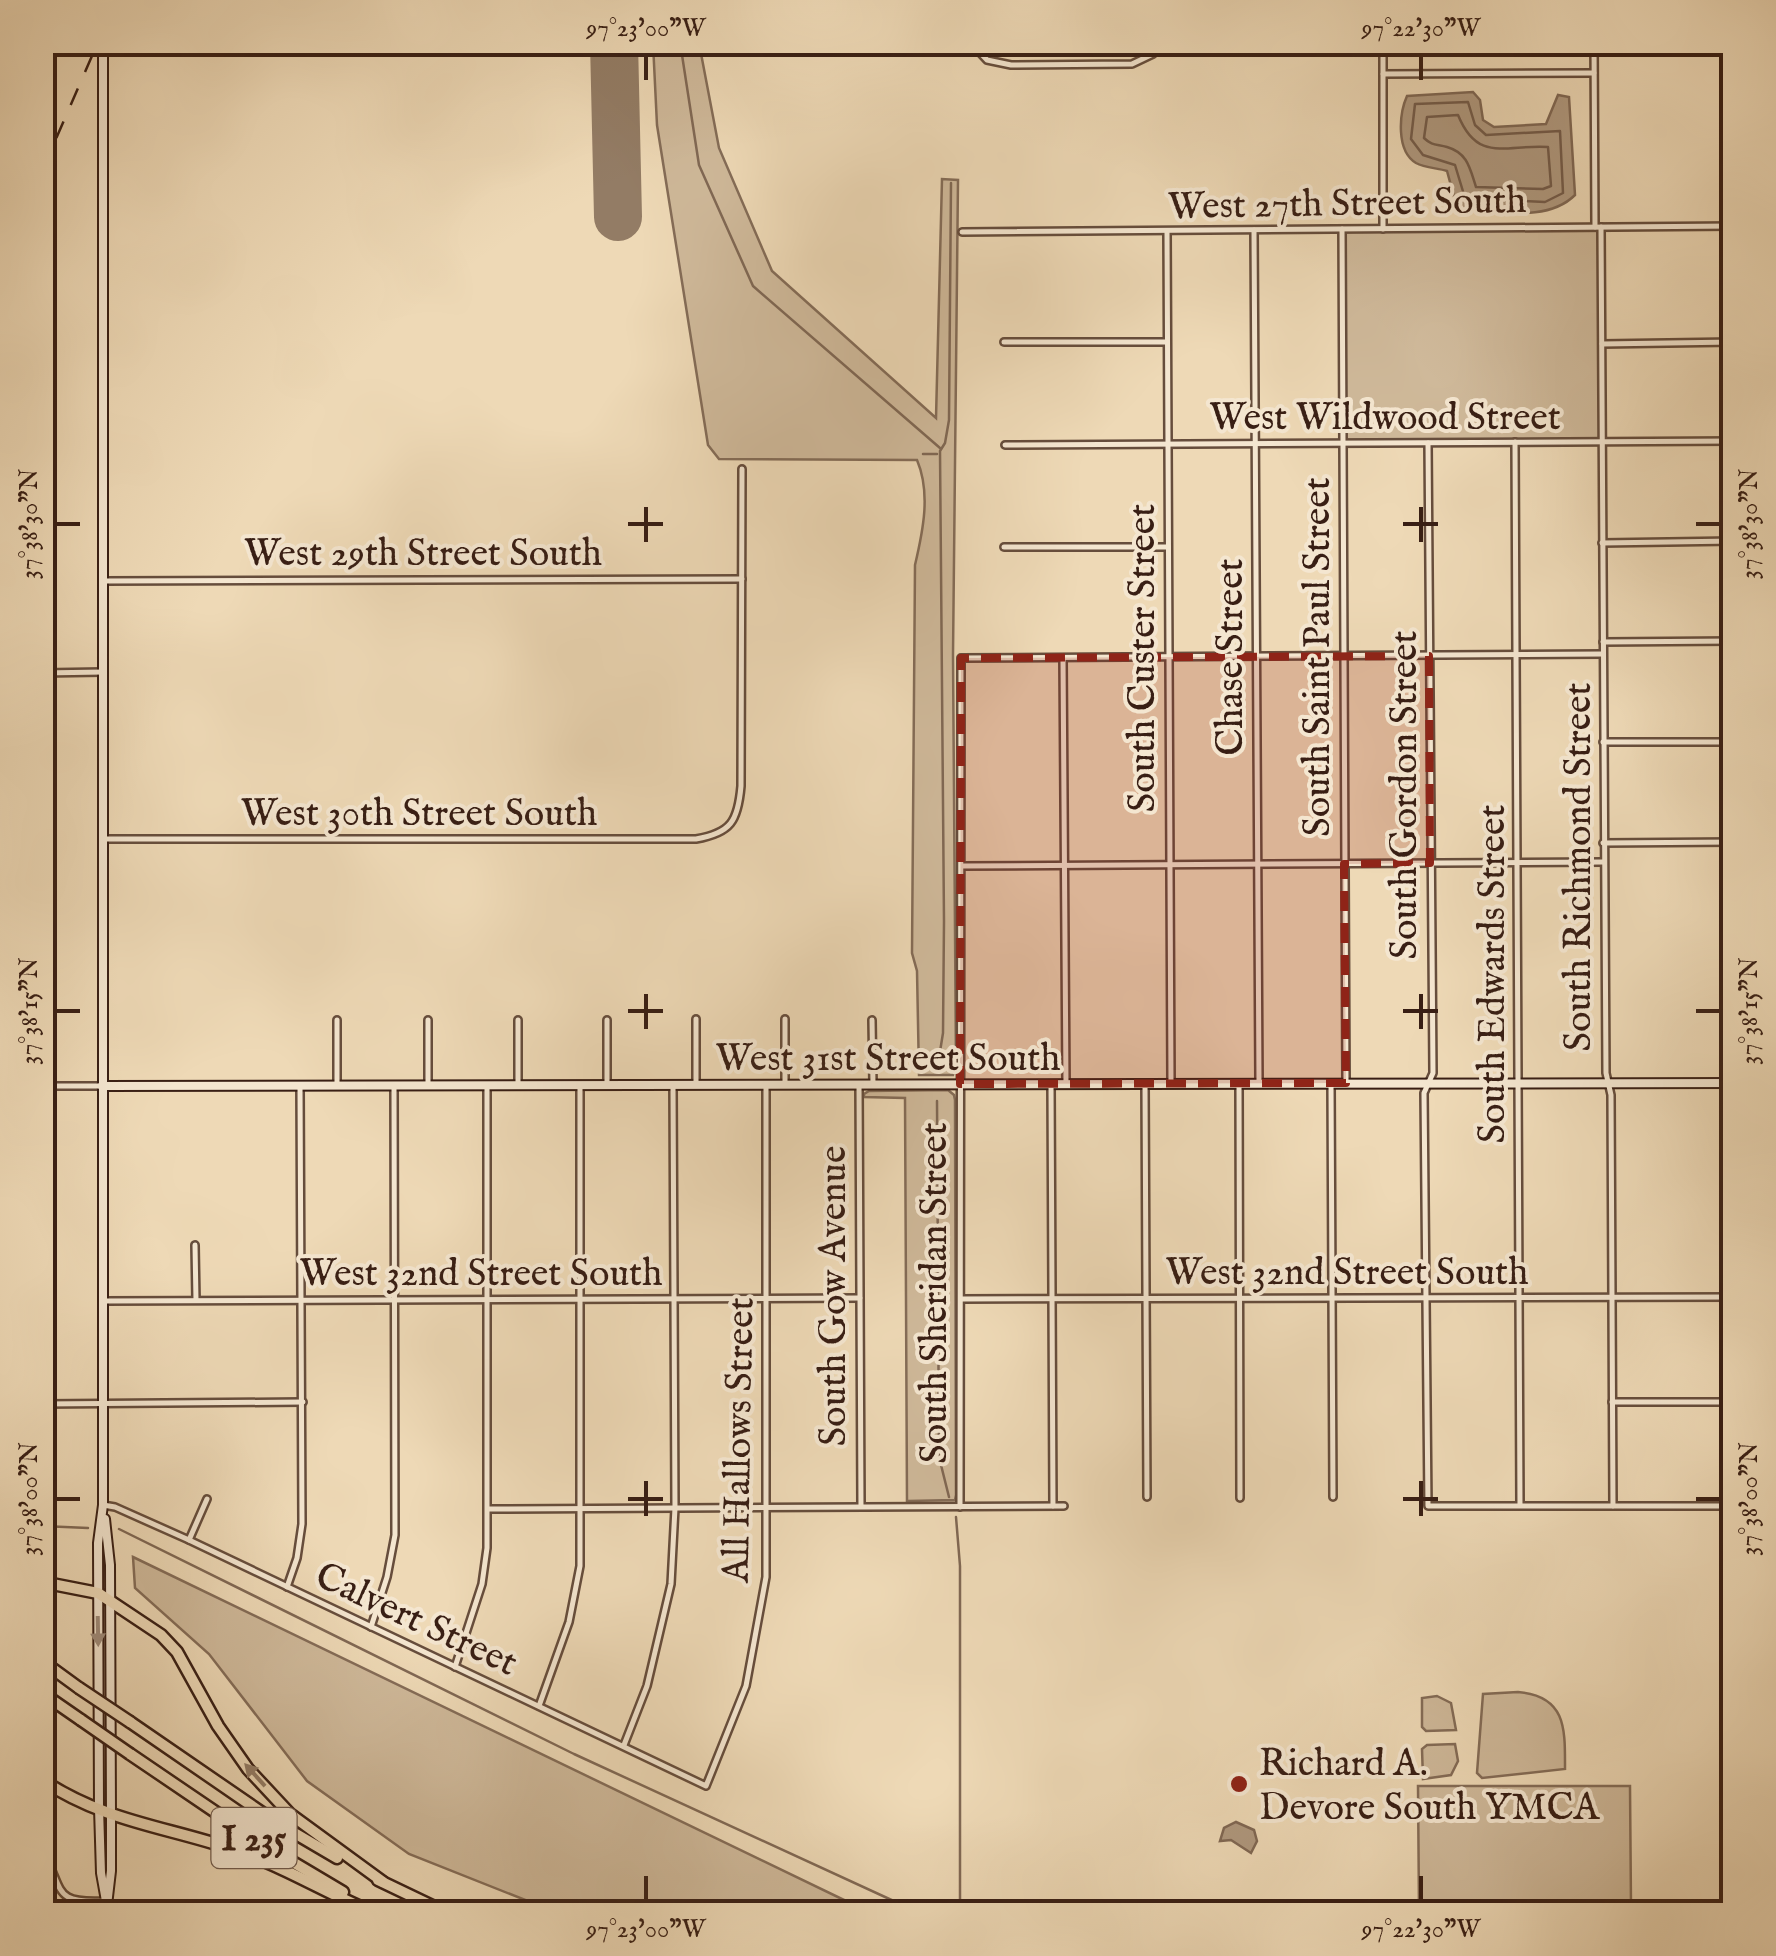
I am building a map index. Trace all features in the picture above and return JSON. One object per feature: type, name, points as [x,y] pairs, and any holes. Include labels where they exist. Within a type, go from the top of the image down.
[{"type":"highway","points":[[42,1582],[98,1593],[152,1627],[177,1652],[230,1746],[274,1798],[311,1831],[382,1882]]},
{"type":"highway","name":"I 235","points":[[42,1662],[274,1821],[382,1882],[450,1914]]},
{"type":"highway","name":"I 235","points":[[42,1693],[295,1865],[380,1914]]},
{"type":"highway","points":[[42,1780],[111,1815],[249,1855],[380,1914]]},
{"type":"street","points":[[103,42],[102,1403],[103,1505],[110,1565],[111,1815],[106,1914]]},
{"type":"street","points":[[970,42],[979,55],[1010,66],[1132,64],[1160,46]]},
{"type":"street","points":[[1383,42],[1383,228]]},
{"type":"street","name":"South Richmond Street","points":[[1594,42],[1602,344],[1613,1506]]},
{"type":"street","points":[[1383,74],[1594,73]]},
{"type":"street","name":"West 27th Street South","points":[[962,232],[1734,226]]},
{"type":"street","name":"South Saint Paul Street","points":[[1342,229],[1346,1084]]},
{"type":"street","name":"Chase Street","points":[[1254,230],[1259,1084]]},
{"type":"street","name":"South Custer Street","points":[[1167,231],[1170,1084]]},
{"type":"street","points":[[1004,342],[1167,342]]},
{"type":"street","points":[[1602,344],[1734,342]]},
{"type":"street","name":"West Wildwood Street","points":[[1005,444],[1734,441]]},
{"type":"street","name":"South Edwards Street","points":[[1515,442],[1520,1505]]},
{"type":"street","name":"South Gordon Street","points":[[1428,443],[1430,1083],[1424,1093],[1428,1506],[1520,1505]]},
{"type":"street","points":[[742,468],[742,579]]},
{"type":"street","points":[[1602,543],[1734,541]]},
{"type":"street","points":[[1004,547],[1168,547]]},
{"type":"street","name":"West 29th Street South","points":[[103,581],[742,579]]},
{"type":"street","name":"West 30th Street South","points":[[102,839],[716,835],[731,824],[739,810],[742,579]]},
{"type":"street","points":[[1603,642],[1734,641]]},
{"type":"street","points":[[1066,1084],[1063,658],[1603,654]]},
{"type":"street","name":"South Sheridan Street","points":[[960,1507],[960,658],[1063,658]]},
{"type":"street","points":[[42,672],[103,672]]},
{"type":"street","points":[[1603,742],[1734,742]]},
{"type":"street","points":[[1604,843],[1734,842]]},
{"type":"street","points":[[962,866],[1604,862]]},
{"type":"street","points":[[785,1085],[786,1019]]},
{"type":"street","points":[[337,1085],[338,1020]]},
{"type":"street","points":[[428,1020],[428,1085]]},
{"type":"street","points":[[518,1020],[518,1085]]},
{"type":"street","points":[[607,1020],[607,1085]]},
{"type":"street","points":[[696,1020],[696,1085]]},
{"type":"street","points":[[872,1020],[873,1084]]},
{"type":"street","name":"West 31st Street South","points":[[42,1086],[1734,1082]]},
{"type":"street","points":[[1331,1083],[1333,1497]]},
{"type":"street","name":"South Gow Avenue","points":[[859,1084],[861,1507]]},
{"type":"street","points":[[1051,1084],[1054,1507]]},
{"type":"street","points":[[1144,1084],[1147,1496]]},
{"type":"street","points":[[1238,1084],[1240,1498]]},
{"type":"street","points":[[287,1587],[302,1532],[300,1085]]},
{"type":"street","points":[[370,1626],[395,1543],[394,1085]]},
{"type":"street","points":[[456,1667],[482,1584],[488,1509],[486,1085]]},
{"type":"street","points":[[539,1706],[573,1608],[580,1566],[580,1085]]},
{"type":"street","points":[[624,1746],[647,1686],[671,1582],[675,1508],[673,1085]]},
{"type":"street","name":"All Hallows Street","points":[[706,1786],[740,1704],[755,1648],[766,1576],[766,1085]]},
{"type":"street","points":[[195,1244],[196,1300]]},
{"type":"street","name":"West 32nd Street South","points":[[960,1299],[1734,1297]]},
{"type":"street","name":"West 32nd Street South","points":[[102,1301],[860,1298]]},
{"type":"street","points":[[42,1404],[302,1402]]},
{"type":"street","points":[[1612,1402],[1734,1402]]},
{"type":"street","points":[[189,1540],[208,1498]]},
{"type":"street","points":[[103,1505],[98,1543],[99,1808],[106,1901]]},
{"type":"street","name":"Calvert Street","points":[[103,1505],[189,1540],[706,1786]]},
{"type":"street","points":[[1520,1505],[1734,1506]]},
{"type":"street","points":[[488,1509],[1064,1506]]},
{"type":"street","points":[[42,1850],[66,1897],[77,1902],[106,1901]]},
{"type":"highlighted area","points":[[1429,656],[1430,863],[1344,864],[1346,1083],[960,1084],[961,658]]},
{"type":"shaded area","points":[[653,43],[699,43],[719,148],[772,271],[936,418],[942,179],[958,180],[953,1075],[919,1075],[917,971],[912,953],[915,565],[924,512],[921,473],[917,460],[719,459],[708,445],[657,125]]},
{"type":"shaded area","points":[[1601,227],[1602,442],[1342,443],[1342,229]]},
{"type":"shaded area","points":[[948,1090],[955,1100],[956,1495],[955,1500],[907,1501],[905,1098],[864,1094]]},
{"type":"shaded area","points":[[133,1557],[871,1913],[558,1913],[409,1854],[307,1781],[209,1654],[135,1588]]},
{"type":"shaded area","points":[[1518,1692],[1546,1700],[1560,1717],[1565,1769],[1482,1778],[1477,1773],[1483,1694]]},
{"type":"shaded area","points":[[1437,1696],[1451,1703],[1456,1730],[1426,1731],[1422,1727],[1422,1698]]},
{"type":"shaded area","points":[[1455,1744],[1458,1761],[1451,1775],[1423,1779],[1422,1749],[1427,1745]]},
{"type":"shaded area","points":[[1418,1786],[1630,1786],[1631,1906],[1419,1908]]},
{"type":"water","points":[[1473,92],[1480,100],[1483,120],[1494,127],[1546,124],[1558,95],[1569,97],[1575,195],[1538,212],[1465,210],[1456,204],[1447,171],[1420,165],[1405,150],[1402,112],[1407,96]]},
{"type":"water","points":[[1236,1822],[1254,1830],[1257,1841],[1251,1853],[1231,1840],[1220,1841],[1224,1828]]},
{"type":"waterway","points":[[680,42],[699,165],[753,286],[940,448]]},
{"type":"waterway","points":[[938,1064],[943,1033],[944,921],[940,451],[949,420],[951,183]]},
{"type":"waterway","points":[[923,454],[937,454]]},
{"type":"waterway","points":[[937,1101],[939,1457],[949,1497]]},
{"type":"waterway","points":[[956,1517],[960,1566],[960,1914]]},
{"type":"waterway","points":[[42,1526],[88,1528]]},
{"type":"waterway","points":[[119,1529],[574,1754],[922,1914]]},
{"type":"runway","points":[[614,42],[618,217]]},
{"type":"railway","points":[[42,171],[98,42]]},
{"type":"place","name":"Richard A. Devore South YMCA","points":[[1239,1784]]}]
